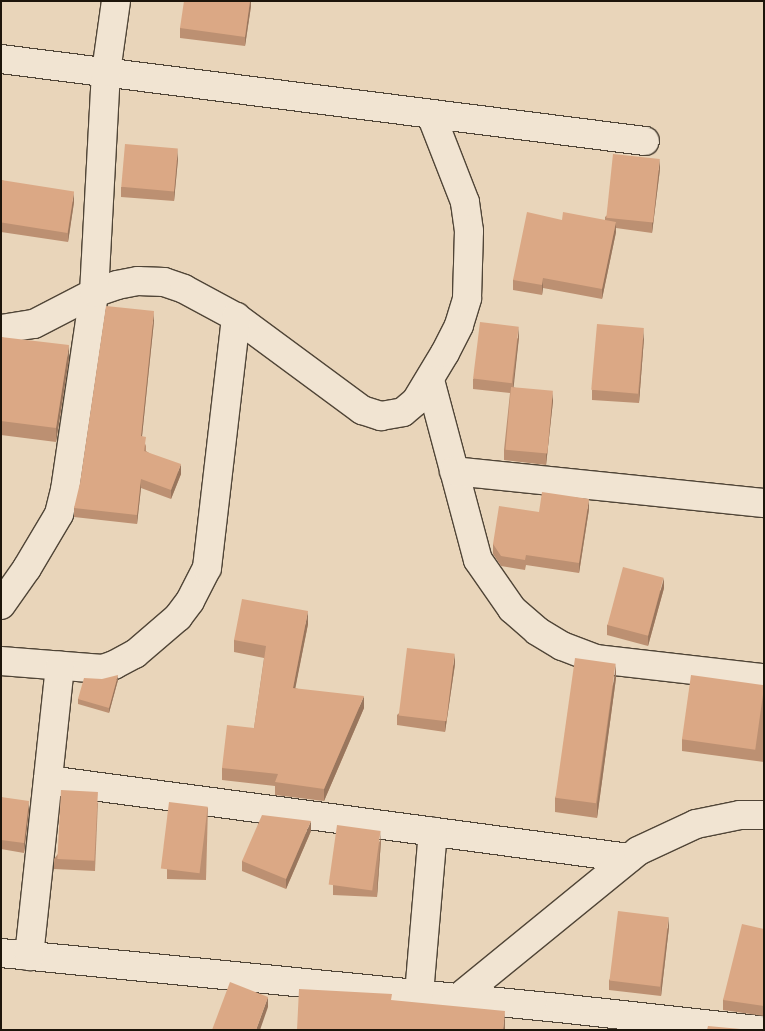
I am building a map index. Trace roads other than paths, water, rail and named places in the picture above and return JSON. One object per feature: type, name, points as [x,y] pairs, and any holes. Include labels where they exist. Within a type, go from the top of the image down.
[{"type":"street","points":[[1,606],[27,568],[59,514],[65,490],[94,293],[106,72],[116,1]]},
{"type":"street","points":[[1,59],[645,142]]},
{"type":"street","points":[[1,329],[34,324],[94,293],[117,285],[138,282],[164,282],[184,289],[236,317],[362,410],[381,416],[403,412],[416,401],[430,380],[459,325],[467,298],[470,262],[469,231],[465,202],[431,115]]},
{"type":"street","points":[[1,661],[103,668],[135,654],[178,617],[207,568],[236,317]]},
{"type":"street","points":[[430,380],[478,560],[512,609],[537,631],[562,646],[596,659],[764,678]]},
{"type":"street","points":[[454,471],[764,503]]},
{"type":"street","points":[[29,956],[60,666]]},
{"type":"street","points":[[48,780],[630,858]]},
{"type":"street","points":[[458,998],[638,851],[696,824],[740,815],[764,814]]},
{"type":"street","points":[[419,994],[433,832]]},
{"type":"street","points":[[1,953],[458,998],[565,1019],[759,1030]]}]
